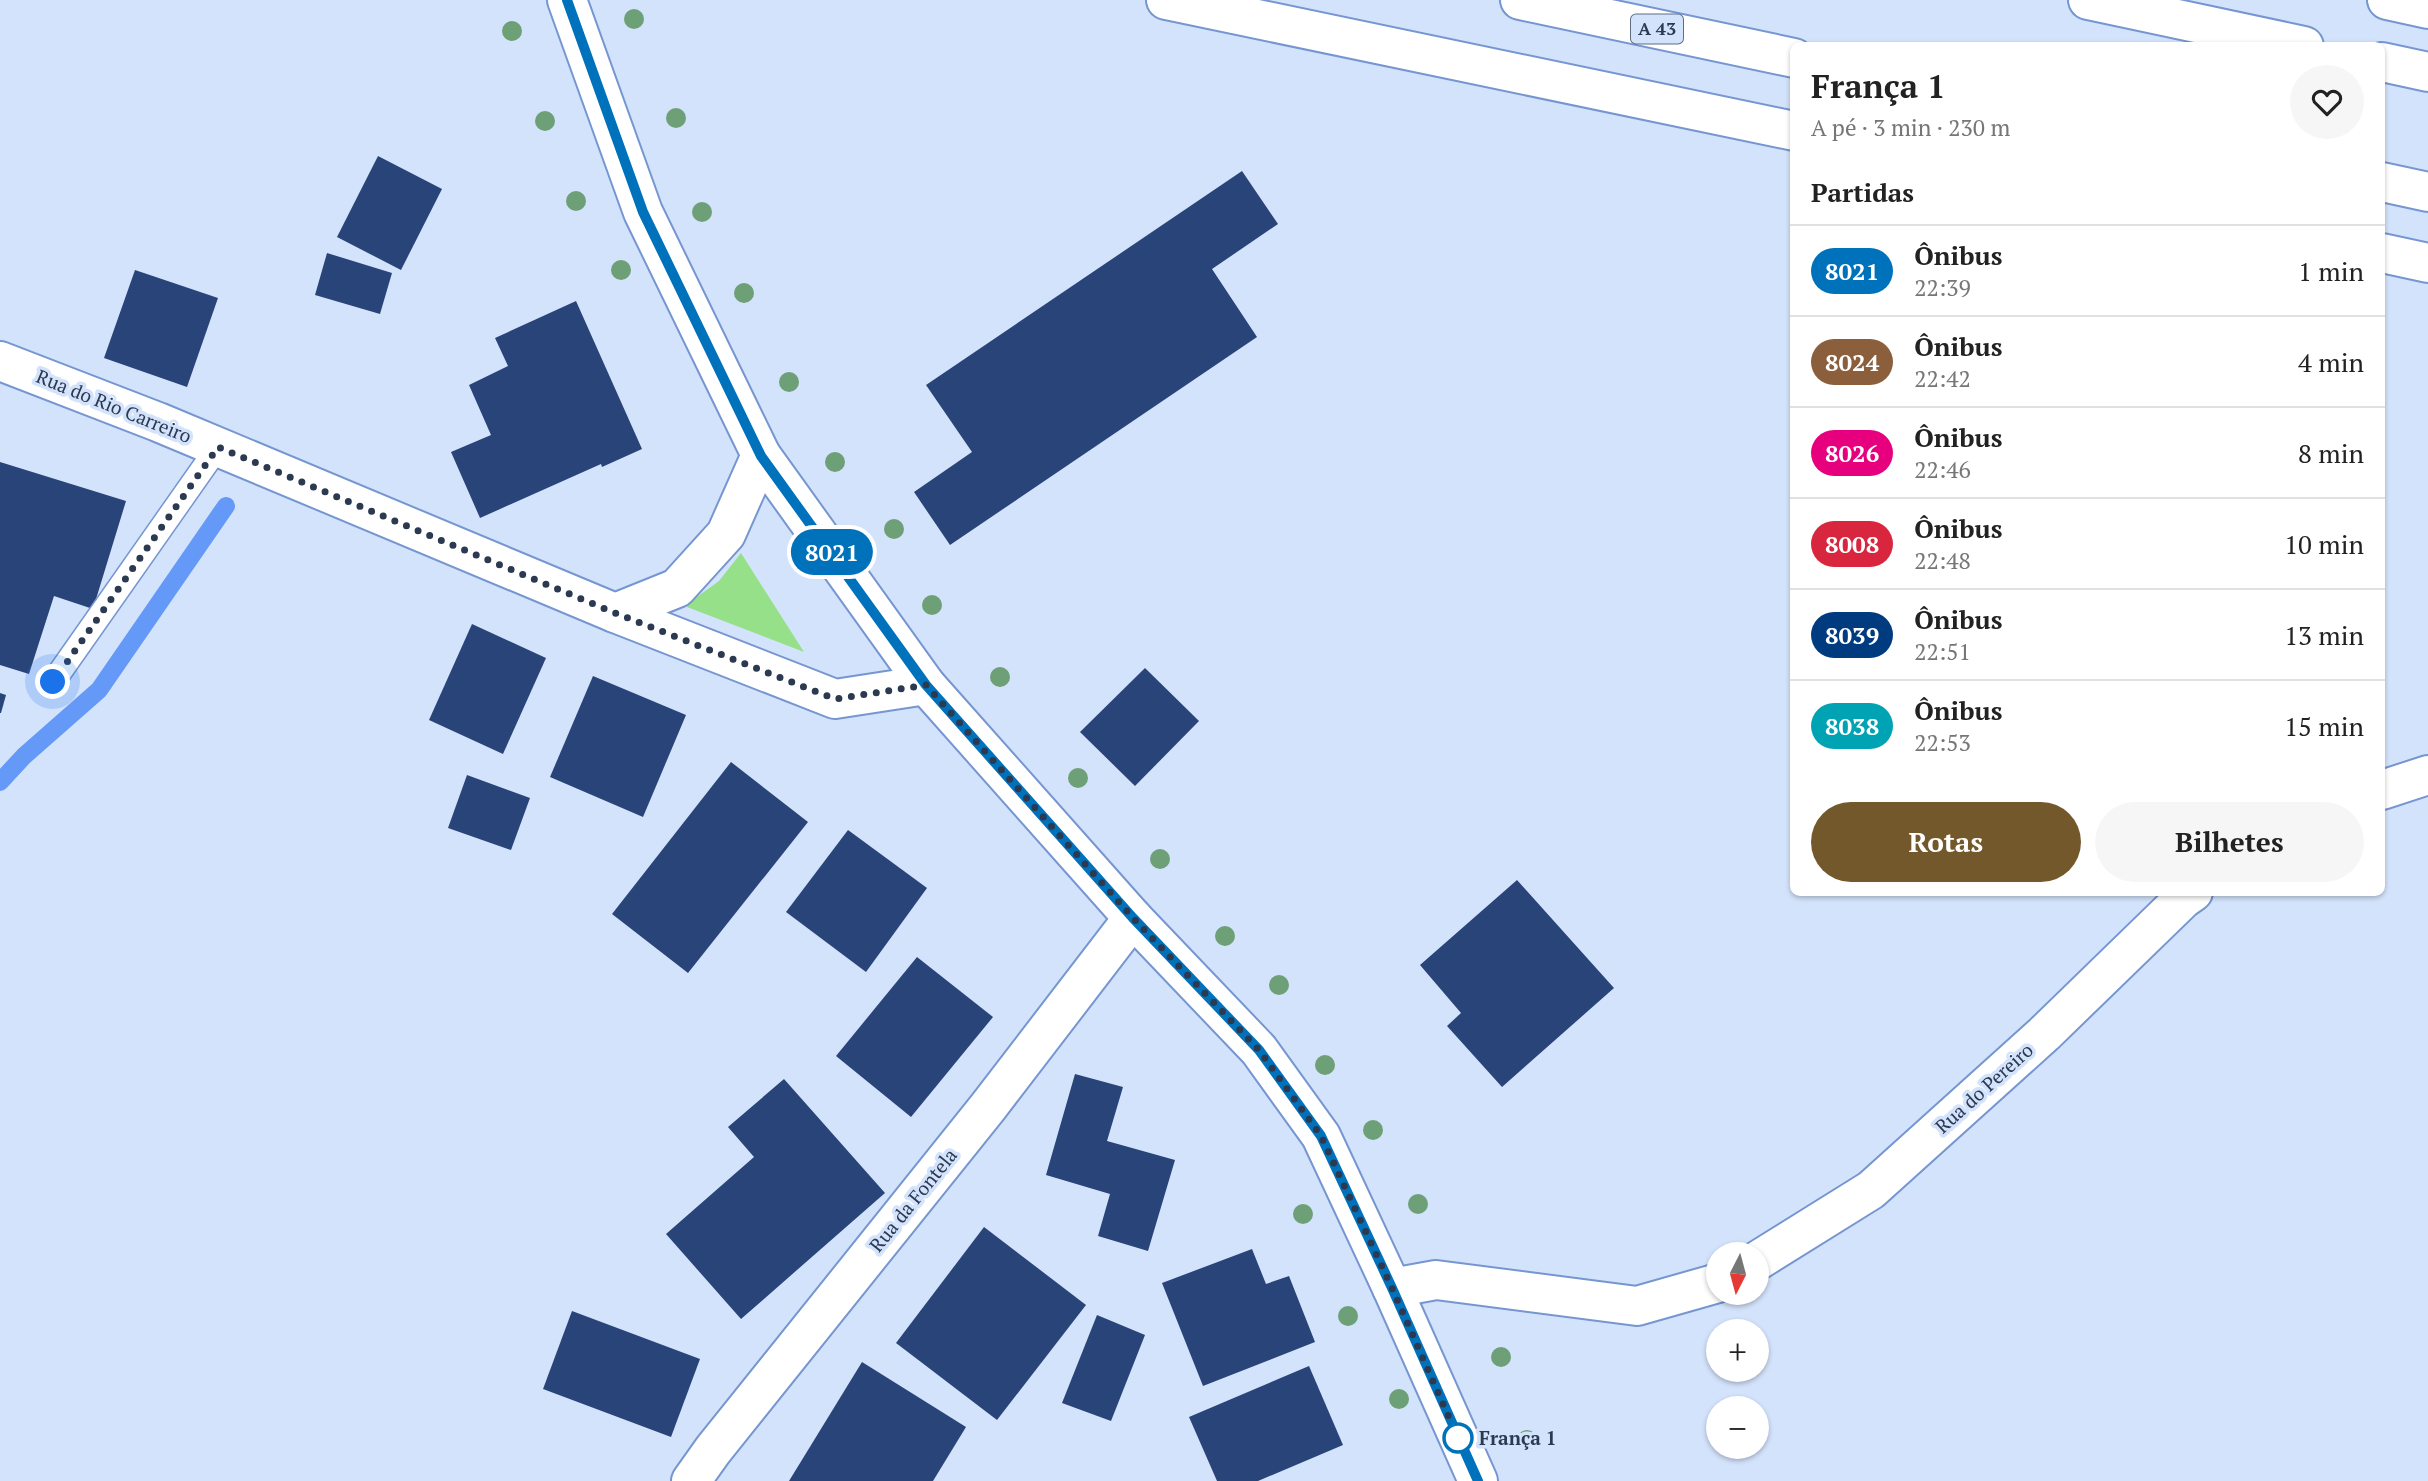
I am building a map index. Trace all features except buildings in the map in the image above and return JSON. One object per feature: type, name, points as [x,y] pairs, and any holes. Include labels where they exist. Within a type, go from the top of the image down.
[{"type":"main road","points":[[567,0],[643,212],[761,456],[926,685],[1133,918],[1259,1050],[1321,1136],[1478,1481]]},
{"type":"main road","points":[[1166,0],[1790,130]]},
{"type":"main road","name":"A 43","points":[[1520,0],[1790,57]]},
{"type":"main road","points":[[2088,0],[2285,42]]},
{"type":"main road","points":[[2387,0],[2428,9]]},
{"type":"main road","points":[[2385,63],[2428,72]]},
{"type":"main road","points":[[2385,183],[2428,192]]},
{"type":"main road","points":[[2385,254],[2428,263]]},
{"type":"main road","name":"Rua do Rio Carreiro","points":[[0,361],[218,447],[615,613],[835,699],[926,685]]},
{"type":"main road","points":[[615,613],[677,588],[726,534],[761,456]]},
{"type":"main road","points":[[2385,789],[2428,775]]},
{"type":"main road","name":"Rua do Pereiro","points":[[1769,1254],[1871,1190],[2044,1034],[2187,896]]},
{"type":"main road","name":"Rua da Fontela","points":[[691,1481],[988,1107],[1133,918]]},
{"type":"main road","points":[[1392,1288],[1436,1280],[1637,1306],[1706,1286]]},
{"type":"lane","points":[[53,682],[218,447]]},
{"type":"green space","points":[[741,553],[804,652],[687,607],[687,604],[719,581]]},
{"type":"waterway","points":[[0,782],[24,756],[99,690],[226,506]]},
{"type":"bus line","name":"8021","points":[[567,0],[643,212],[761,456],[926,685],[1133,918],[1259,1050],[1321,1136],[1478,1481]]},
{"type":"place","name":"França 1","points":[[1458,1438]]},
{"type":"route","points":[[53,682],[218,447],[615,613],[835,699],[926,685],[1133,918],[1259,1050],[1321,1136],[1458,1438]]}]
